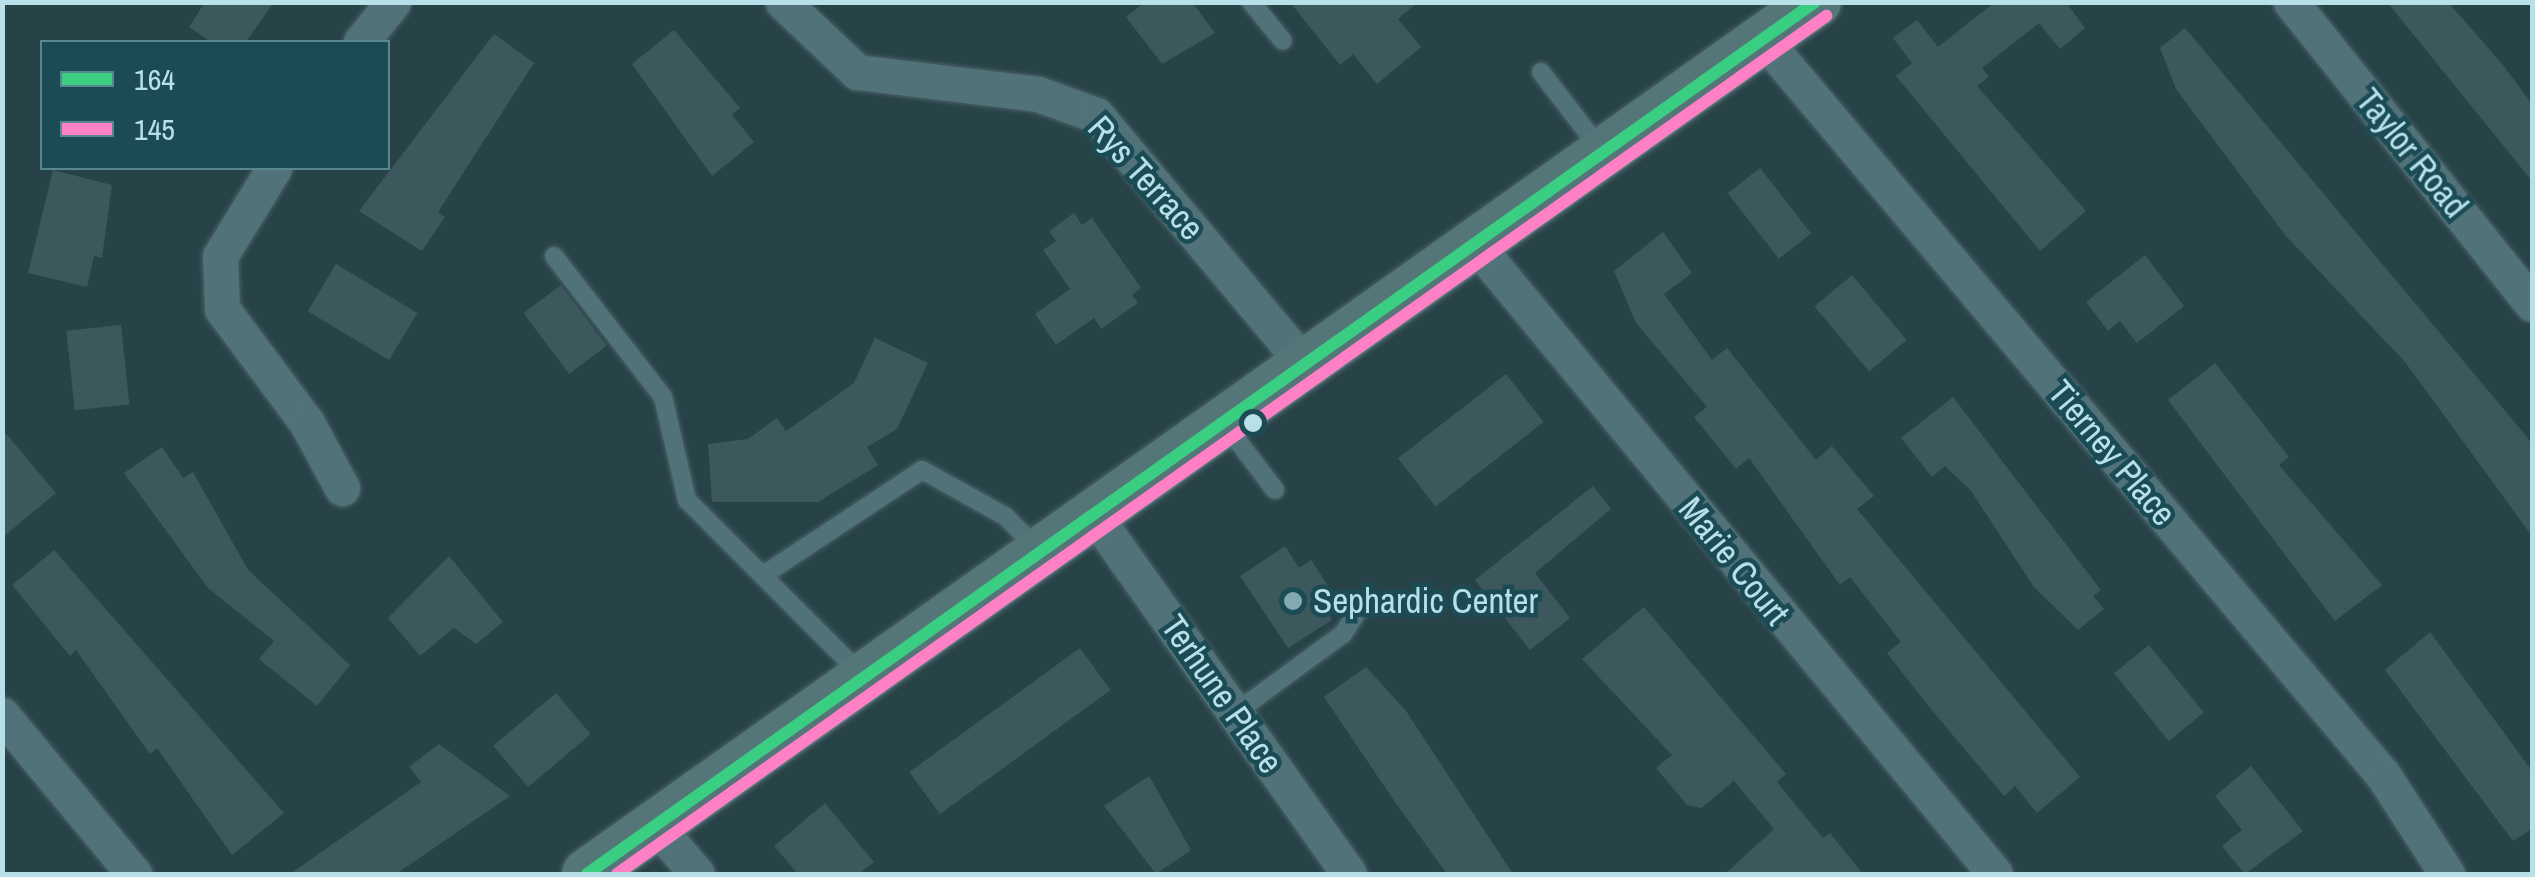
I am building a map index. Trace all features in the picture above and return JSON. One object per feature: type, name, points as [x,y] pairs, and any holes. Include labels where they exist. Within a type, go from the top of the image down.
[{"type":"main road","points":[[587,874],[1816,2]]},
{"type":"street","points":[[363,40],[393,2]]},
{"type":"street","name":"Rys Terrace","points":[[783,2],[857,72],[1038,94],[1096,115],[1306,365]]},
{"type":"street","name":"Taylor Road","points":[[2291,2],[2532,304]]},
{"type":"street","name":"Tierney Place","points":[[1764,40],[2382,775],[2446,874]]},
{"type":"street","points":[[273,170],[220,256],[222,309],[307,423],[342,488]]},
{"type":"street","name":"Marie Court","points":[[1476,245],[1995,874]]},
{"type":"street","name":"Terhune Place","points":[[1094,514],[1350,874]]},
{"type":"street","points":[[2,715],[134,874]]},
{"type":"street","points":[[656,826],[697,874]]},
{"type":"lane","points":[[1251,2],[1282,41]]},
{"type":"lane","points":[[1541,72],[1603,154]]},
{"type":"lane","points":[[554,256],[663,397],[687,500],[766,574],[865,678]]},
{"type":"lane","points":[[1224,423],[1275,490]]},
{"type":"lane","points":[[766,574],[922,470],[1005,516],[1041,552]]},
{"type":"lane","points":[[1235,712],[1343,634],[1362,605]]},
{"type":"building","points":[[205,2],[274,2],[247,40],[208,40],[189,27]]},
{"type":"building","points":[[1145,2],[1192,2],[1215,33],[1162,64],[1126,17]]},
{"type":"building","points":[[1290,2],[1418,2],[1398,19],[1421,47],[1377,84],[1353,54],[1340,65]]},
{"type":"building","points":[[1995,2],[2066,2],[2085,28],[2060,49],[2039,23],[1982,68],[1989,77],[1977,86],[2086,211],[2040,251],[1896,76],[1912,63],[1893,38],[1917,20],[1938,47]]},
{"type":"building","points":[[2387,2],[2448,2],[2503,65],[2532,104],[2532,181]]},
{"type":"building","points":[[2185,28],[2532,443],[2532,536],[2405,362],[2285,235],[2176,89],[2160,48]]},
{"type":"building","points":[[674,30],[740,108],[732,115],[754,142],[712,176],[632,64]]},
{"type":"building","points":[[494,34],[534,63],[438,212],[445,217],[422,251],[359,211]]},
{"type":"building","points":[[1760,168],[1811,233],[1779,259],[1728,193]]},
{"type":"building","points":[[53,170],[112,185],[102,258],[94,256],[87,287],[28,273]]},
{"type":"building","points":[[1074,213],[1082,225],[1092,218],[1141,288],[1132,295],[1138,303],[1101,329],[1094,318],[1056,345],[1035,314],[1070,289],[1043,250],[1056,241],[1049,231]]},
{"type":"building","points":[[1663,232],[1692,273],[1664,294],[1712,360],[1727,348],[1816,460],[1832,446],[1874,496],[1857,509],[2080,777],[2037,813],[2015,786],[2004,796],[1930,708],[1887,653],[1901,642],[1850,577],[1840,585],[1749,458],[1736,469],[1694,417],[1707,407],[1636,323],[1614,271]]},
{"type":"building","points":[[2145,255],[2184,306],[2137,343],[2120,321],[2108,331],[2086,302]]},
{"type":"building","points":[[336,264],[417,313],[389,360],[308,311]]},
{"type":"building","points":[[1852,275],[1907,340],[1869,372],[1814,306]]},
{"type":"building","points":[[561,285],[607,346],[569,374],[523,313]]},
{"type":"building","points":[[121,325],[129,405],[75,410],[66,331]]},
{"type":"building","points":[[875,338],[928,363],[897,429],[867,447],[878,465],[818,502],[712,502],[708,444],[748,439],[777,418],[786,431],[854,383]]},
{"type":"building","points":[[2215,363],[2289,457],[2279,465],[2382,585],[2335,621],[2168,400]]},
{"type":"building","points":[[1506,374],[1544,422],[1436,506],[1398,458]]},
{"type":"building","points":[[1953,397],[2101,590],[2093,596],[2104,609],[2078,630],[2034,587],[1971,491],[1945,466],[1932,477],[1901,438]]},
{"type":"building","points":[[2,429],[56,493],[2,538]]},
{"type":"building","points":[[162,447],[183,478],[193,472],[248,570],[350,665],[317,706],[259,659],[274,641],[208,588],[124,473]]},
{"type":"building","points":[[1593,486],[1611,509],[1535,573],[1570,618],[1530,650],[1475,580]]},
{"type":"building","name":"Sephardic Center","points":[[1285,546],[1299,568],[1311,560],[1335,596],[1322,605],[1332,620],[1288,648],[1240,576]]},
{"type":"building","points":[[54,550],[284,813],[232,855],[157,748],[150,754],[76,650],[70,656],[12,585]]},
{"type":"building","points":[[449,556],[503,622],[476,644],[454,628],[420,656],[388,618]]},
{"type":"building","points":[[1644,607],[1786,774],[1777,782],[1823,838],[1830,833],[1863,874],[1725,874],[1774,829],[1734,781],[1701,808],[1687,805],[1656,768],[1672,755],[1582,659]]},
{"type":"building","points":[[2430,632],[2532,771],[2532,829],[2513,841],[2385,670]]},
{"type":"building","points":[[2149,645],[2204,713],[2169,741],[2114,673]]},
{"type":"building","points":[[1080,648],[1111,690],[940,814],[909,772]]},
{"type":"building","points":[[1366,667],[1406,711],[1513,874],[1447,874],[1395,802],[1324,697]]},
{"type":"building","points":[[556,693],[591,734],[528,787],[493,746]]},
{"type":"building","points":[[439,744],[510,796],[396,874],[290,874],[421,782],[409,767]]},
{"type":"building","points":[[2251,766],[2303,831],[2245,874],[2222,846],[2242,830],[2215,796]]},
{"type":"building","points":[[1149,776],[1191,850],[1156,874],[1104,806]]},
{"type":"building","points":[[825,803],[874,862],[859,874],[798,874],[774,846]]},
{"type":"transit line","name":"164","points":[[587,874],[1815,2]]},
{"type":"transit line","name":"145","points":[[617,874],[1826,16]]},
{"type":"place","name":"Sephardic Center","points":[[1293,601]]}]
